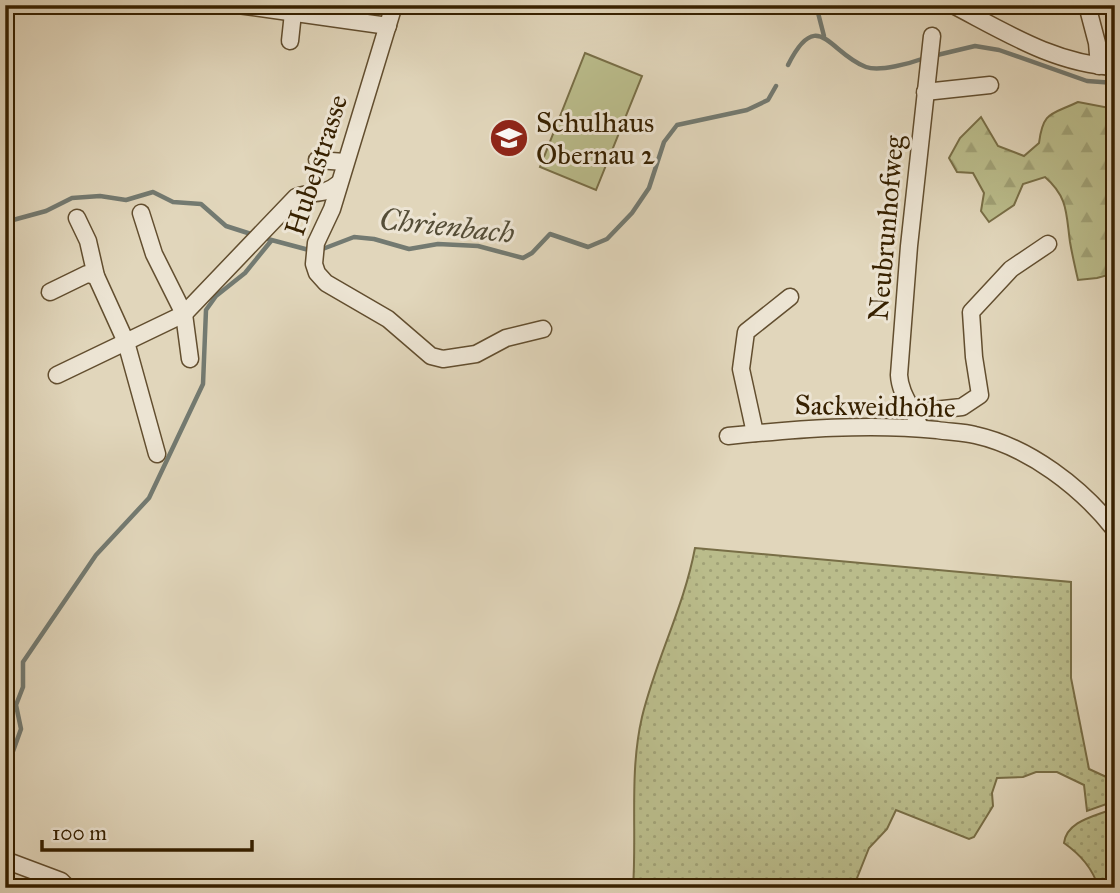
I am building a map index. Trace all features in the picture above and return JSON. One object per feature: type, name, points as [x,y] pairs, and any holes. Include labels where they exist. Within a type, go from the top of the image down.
[{"type":"street","points":[[238,5],[293,13],[360,14],[388,26]]},
{"type":"street","name":"Hubelstrasse","points":[[394,5],[332,209],[316,243],[314,257],[317,273],[326,283],[388,319],[431,356],[443,359],[475,354],[506,338],[543,329]]},
{"type":"street","points":[[953,5],[1042,51],[1107,67]]},
{"type":"street","points":[[1087,5],[1097,43],[1107,67]]},
{"type":"street","points":[[290,41],[293,13]]},
{"type":"street","name":"Neubrunhofweg","points":[[917,420],[900,388],[899,375],[909,246],[932,36]]},
{"type":"street","points":[[925,92],[990,85]]},
{"type":"street","points":[[317,160],[345,162]]},
{"type":"street","points":[[57,375],[184,313],[296,197],[328,192],[338,184]]},
{"type":"street","points":[[141,213],[154,254],[184,313],[190,359]]},
{"type":"street","points":[[77,218],[89,241],[96,276],[125,342],[157,454]]},
{"type":"street","points":[[917,420],[962,407],[980,395],[971,312],[1011,269],[1048,244]]},
{"type":"street","points":[[50,292],[87,274],[96,276]]},
{"type":"street","points":[[755,433],[741,369],[746,332],[790,297]]},
{"type":"street","name":"Sackweidhöhe","points":[[728,436],[917,420],[975,435],[1022,453],[1064,479],[1115,530]]},
{"type":"street","points":[[5,860],[61,881],[68,888]]},
{"type":"green space","points":[[585,53],[642,76],[596,190],[540,167]]},
{"type":"green space","points":[[1078,102],[1115,109],[1115,273],[1078,280],[1065,206],[1053,184],[1045,177],[1023,184],[1014,205],[989,222],[981,211],[984,193],[973,173],[957,172],[949,158],[960,138],[981,117],[998,146],[1024,156],[1039,143],[1043,125],[1050,115]]},
{"type":"green space","points":[[695,548],[1071,582],[1071,678],[1089,769],[1115,781],[1115,801],[1087,811],[1084,785],[1057,772],[997,778],[992,793],[993,806],[974,837],[969,839],[896,810],[887,829],[869,848],[853,888],[633,888],[634,781],[638,738],[648,696],[684,591]]},
{"type":"green space","points":[[1115,808],[1115,888],[1099,888],[1085,862],[1064,843],[1066,835],[1077,824]]},
{"type":"waterway","points":[[816,5],[824,36]]},
{"type":"waterway","name":"Chrienbach","points":[[788,65],[798,47],[808,38],[816,36],[825,39],[866,67],[895,66],[925,58]]},
{"type":"waterway","name":"Chrienbach","points":[[933,56],[975,46],[999,50],[1087,81],[1115,83]]},
{"type":"waterway","name":"Chrienbach","points":[[320,250],[354,237],[374,239],[409,249],[438,244],[478,246],[523,258],[532,253],[550,234],[588,247],[607,239],[632,213],[649,188],[664,142],[677,125],[747,110],[768,100],[776,86]]},
{"type":"waterway","name":"Chrienbach","points":[[5,233],[13,220],[46,211],[72,198],[100,196],[126,200],[153,192],[173,202],[201,204],[226,226],[251,234]]},
{"type":"waterway","name":"Chrienbach","points":[[264,238],[309,250]]},
{"type":"waterway","points":[[5,761],[12,754],[21,729],[16,705],[23,687],[23,662],[96,555],[149,498],[203,384],[206,310],[216,296],[245,273],[271,241]]},
{"type":"place","name":"Schulhaus Obernau 2","points":[[509,138]]}]
